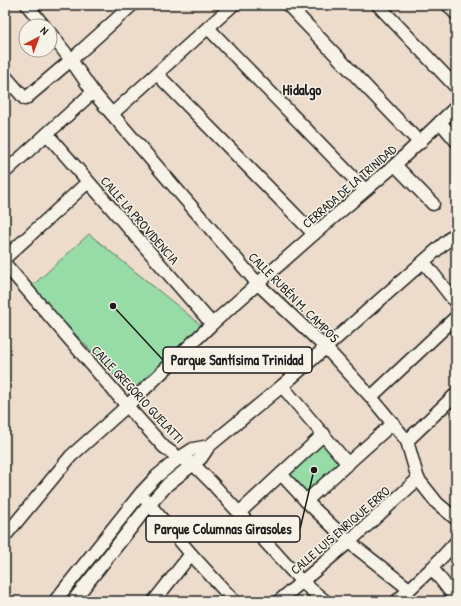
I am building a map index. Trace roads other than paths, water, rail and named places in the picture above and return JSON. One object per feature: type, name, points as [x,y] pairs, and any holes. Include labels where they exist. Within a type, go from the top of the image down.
[{"type":"street","points":[[27,5],[38,18]]},
{"type":"street","points":[[5,76],[25,99],[132,5]]},
{"type":"street","points":[[112,114],[233,5]]},
{"type":"street","points":[[288,5],[420,143]]},
{"type":"street","points":[[378,5],[456,87]]},
{"type":"street","points":[[448,5],[456,14]]},
{"type":"street","points":[[208,28],[365,190]]},
{"type":"street","name":"CALLE RUBÉN M. CAMPOS","points":[[58,43],[93,92],[258,284],[325,347],[393,423],[407,441],[418,479],[437,503],[456,519]]},
{"type":"street","points":[[157,74],[314,234]]},
{"type":"street","points":[[5,172],[93,92]]},
{"type":"street","name":"CERRADA DE LA TRINIDAD","points":[[5,536],[71,456],[127,406],[212,324],[420,143],[456,107]]},
{"type":"street","points":[[440,122],[456,141]]},
{"type":"street","name":"CALLE LA PROVIDENCIA","points":[[47,134],[212,324]]},
{"type":"street","points":[[395,165],[433,204]]},
{"type":"street","points":[[5,258],[88,182]]},
{"type":"street","points":[[73,601],[149,505],[168,484],[201,458],[210,446],[282,386],[456,233]]},
{"type":"street","points":[[424,262],[456,303]]},
{"type":"street","name":"CALLE GREGORIO GUELATTI","points":[[5,264],[164,447],[179,458],[193,464],[302,582],[325,601]]},
{"type":"street","points":[[371,397],[456,317]]},
{"type":"street","points":[[282,386],[348,464]]},
{"type":"street","points":[[407,441],[456,394]]},
{"type":"street","points":[[306,501],[393,423]]},
{"type":"street","points":[[239,513],[324,434]]},
{"type":"street","points":[[55,601],[141,493],[157,476],[179,458],[194,449],[210,446]]},
{"type":"street","points":[[281,474],[306,501],[349,542],[409,589]]},
{"type":"street","name":"CALLE LUIS ENRIQUE ERRO","points":[[280,601],[349,542],[418,479]]},
{"type":"street","points":[[141,493],[149,505],[191,554],[234,601]]},
{"type":"street","points":[[397,601],[432,568],[456,542]]},
{"type":"street","points":[[154,601],[191,554]]},
{"type":"street","points":[[432,568],[456,599]]},
{"type":"place","name":"Parque Santísima Trinidad","points":[[113,306]]},
{"type":"place","name":"Parque Columnas Girasoles","points":[[314,470]]},
{"type":"district","name":"Hidalgo","points":[[302,90]]}]
